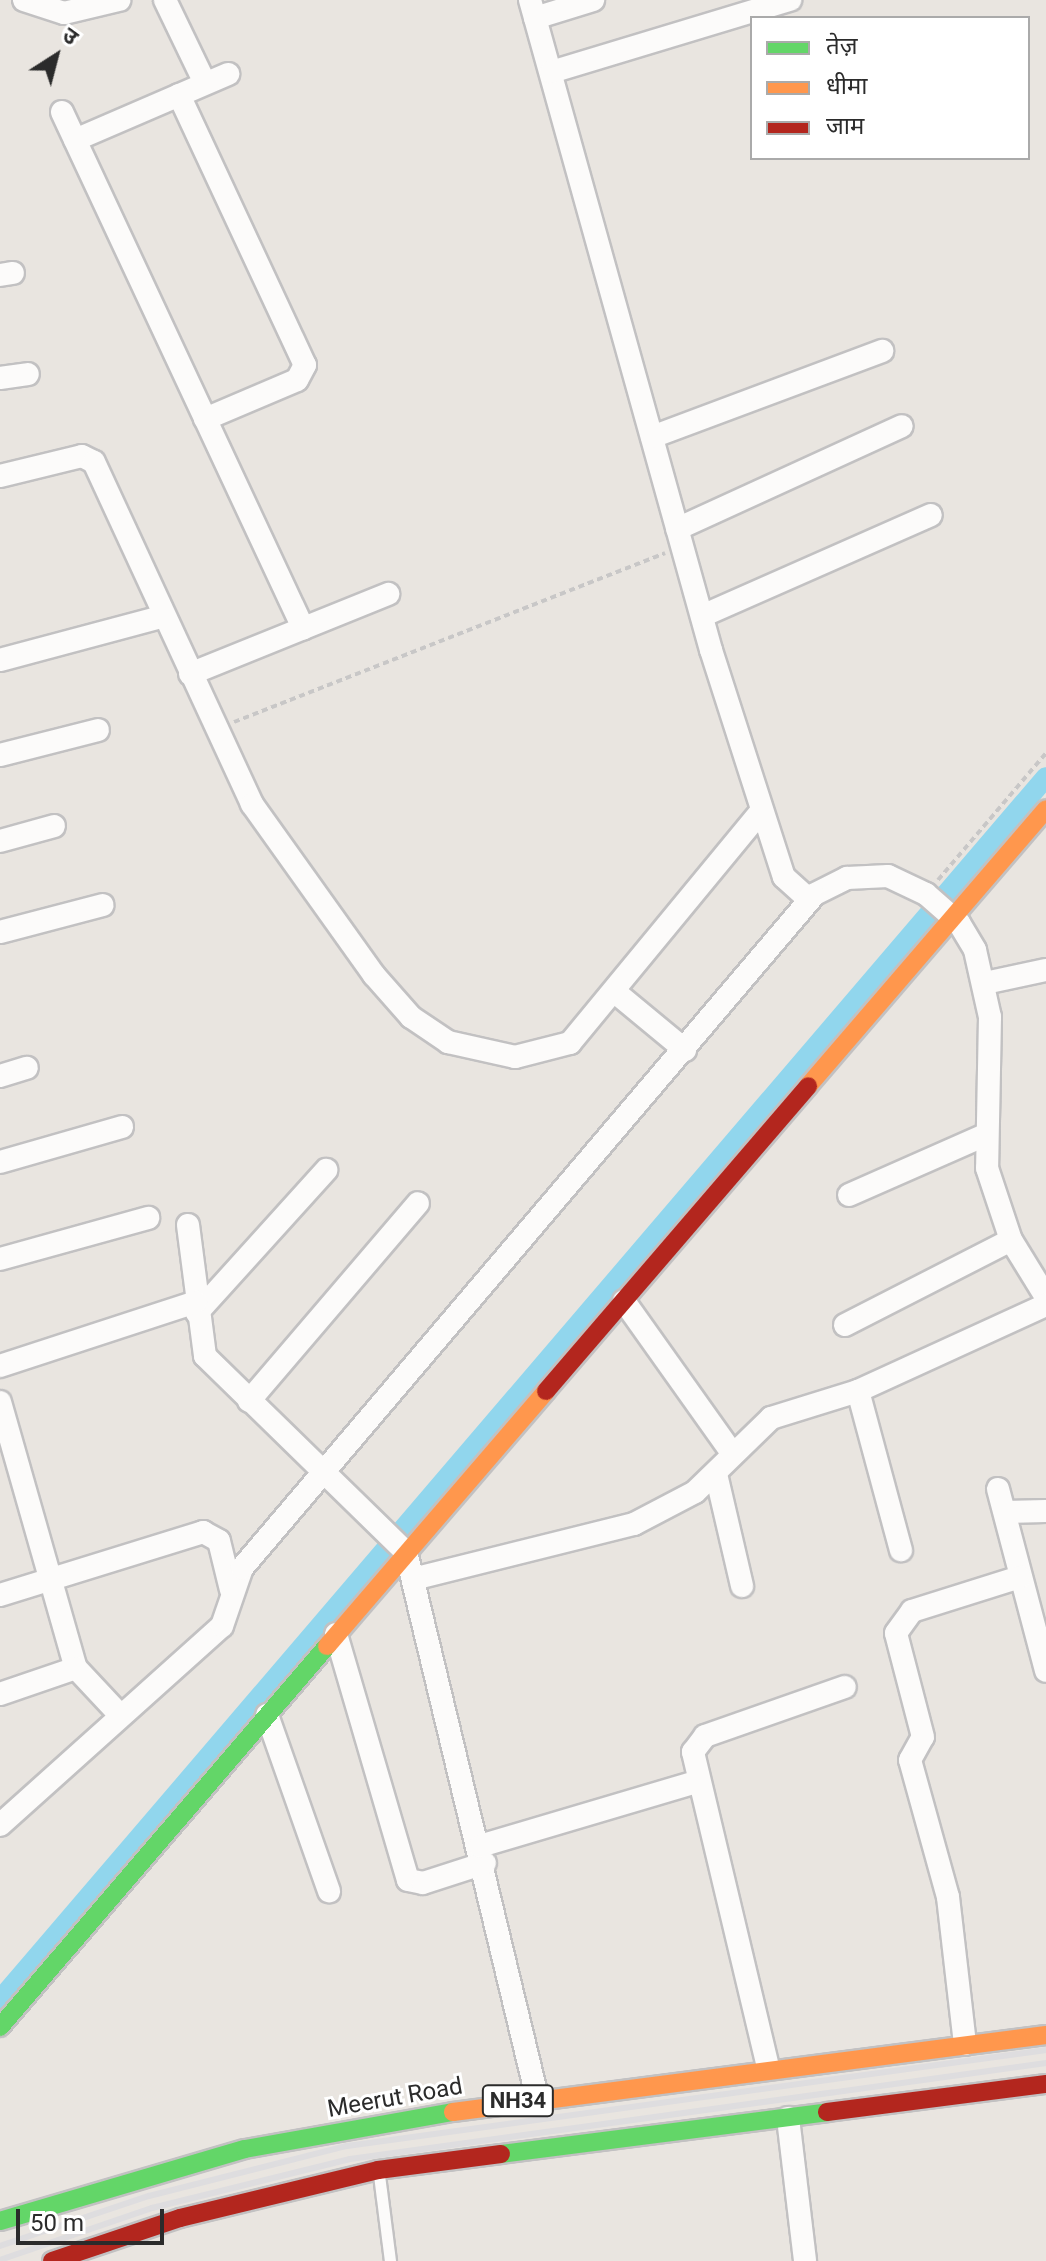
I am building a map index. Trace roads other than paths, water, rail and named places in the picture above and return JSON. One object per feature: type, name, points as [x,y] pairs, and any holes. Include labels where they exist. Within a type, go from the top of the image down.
[{"type":"main road","points":[[0,2027],[336,1634],[403,1548],[624,1301],[940,906],[1046,809]]},
{"type":"main road","name":"Meerut Road","points":[[0,2221],[245,2149],[537,2097],[1046,2035]]},
{"type":"main road","name":"NH34","points":[[52,2261],[180,2218],[378,2170],[1046,2084]]},
{"type":"street","points":[[24,0],[64,13],[119,0]]},
{"type":"street","points":[[165,0],[205,83]]},
{"type":"street","points":[[593,0],[533,9],[702,616],[761,811],[794,892],[814,895],[871,874],[940,906],[985,983],[983,1136],[1011,1240],[1041,1285]]},
{"type":"street","points":[[551,72],[790,0]]},
{"type":"street","points":[[75,140],[228,74]]},
{"type":"street","points":[[179,95],[305,365],[297,380],[205,419]]},
{"type":"street","points":[[62,112],[303,628]]},
{"type":"street","points":[[652,437],[882,351]]},
{"type":"street","points":[[0,378],[28,374]]},
{"type":"street","points":[[680,538],[902,426]]},
{"type":"street","points":[[0,476],[89,457],[164,616],[213,730],[252,804],[388,992],[430,1032],[472,1049],[537,1057],[570,1043],[761,811]]},
{"type":"street","points":[[702,616],[931,515]]},
{"type":"street","points":[[190,674],[388,594]]},
{"type":"street","points":[[0,660],[164,616]]},
{"type":"street","points":[[0,755],[98,730]]},
{"type":"street","points":[[0,841],[54,826]]},
{"type":"street","points":[[0,1825],[119,1714],[222,1626],[231,1590],[325,1471],[814,895]]},
{"type":"street","points":[[0,932],[103,905]]},
{"type":"street","points":[[985,983],[1046,970]]},
{"type":"street","points":[[615,992],[685,1050]]},
{"type":"street","points":[[0,1076],[27,1068]]},
{"type":"street","points":[[0,1162],[122,1127]]},
{"type":"street","points":[[849,1195],[983,1136]]},
{"type":"street","points":[[0,1366],[197,1308],[326,1170]]},
{"type":"street","points":[[249,1401],[418,1203]]},
{"type":"street","points":[[0,1259],[148,1218]]},
{"type":"street","points":[[188,1225],[205,1356],[403,1548],[483,1855],[537,2097]]},
{"type":"street","points":[[845,1325],[1011,1240]]},
{"type":"street","points":[[624,1301],[732,1453]]},
{"type":"street","points":[[413,1579],[594,1538],[661,1511],[716,1474],[732,1453],[771,1418],[858,1391],[1046,1305]]},
{"type":"street","points":[[858,1391],[901,1550]]},
{"type":"street","points":[[0,1402],[4,1433],[76,1668],[119,1714]]},
{"type":"street","points":[[716,1474],[742,1586]]},
{"type":"street","points":[[998,1489],[1046,1671]]},
{"type":"street","points":[[1005,1512],[1046,1511]]},
{"type":"street","points":[[0,1595],[203,1532],[219,1541],[231,1590]]},
{"type":"street","points":[[965,2044],[948,1897],[910,1760],[923,1737],[895,1643],[899,1624],[912,1611],[1020,1577]]},
{"type":"street","points":[[336,1634],[408,1880],[423,1883],[483,1855],[699,1781]]},
{"type":"street","points":[[0,1694],[76,1668]]},
{"type":"street","points":[[768,2067],[693,1752],[705,1736],[845,1687]]},
{"type":"street","points":[[267,1715],[329,1891]]},
{"type":"street","points":[[788,2118],[805,2261]]},
{"type":"lane","points":[[378,2170],[390,2261]]},
{"type":"waterway","points":[[0,2000],[1046,777]]},
{"type":"railway","points":[[0,2246],[149,2196],[347,2146],[1046,2050]]},
{"type":"railway","points":[[0,2260],[152,2208],[350,2159],[1046,2063]]}]
